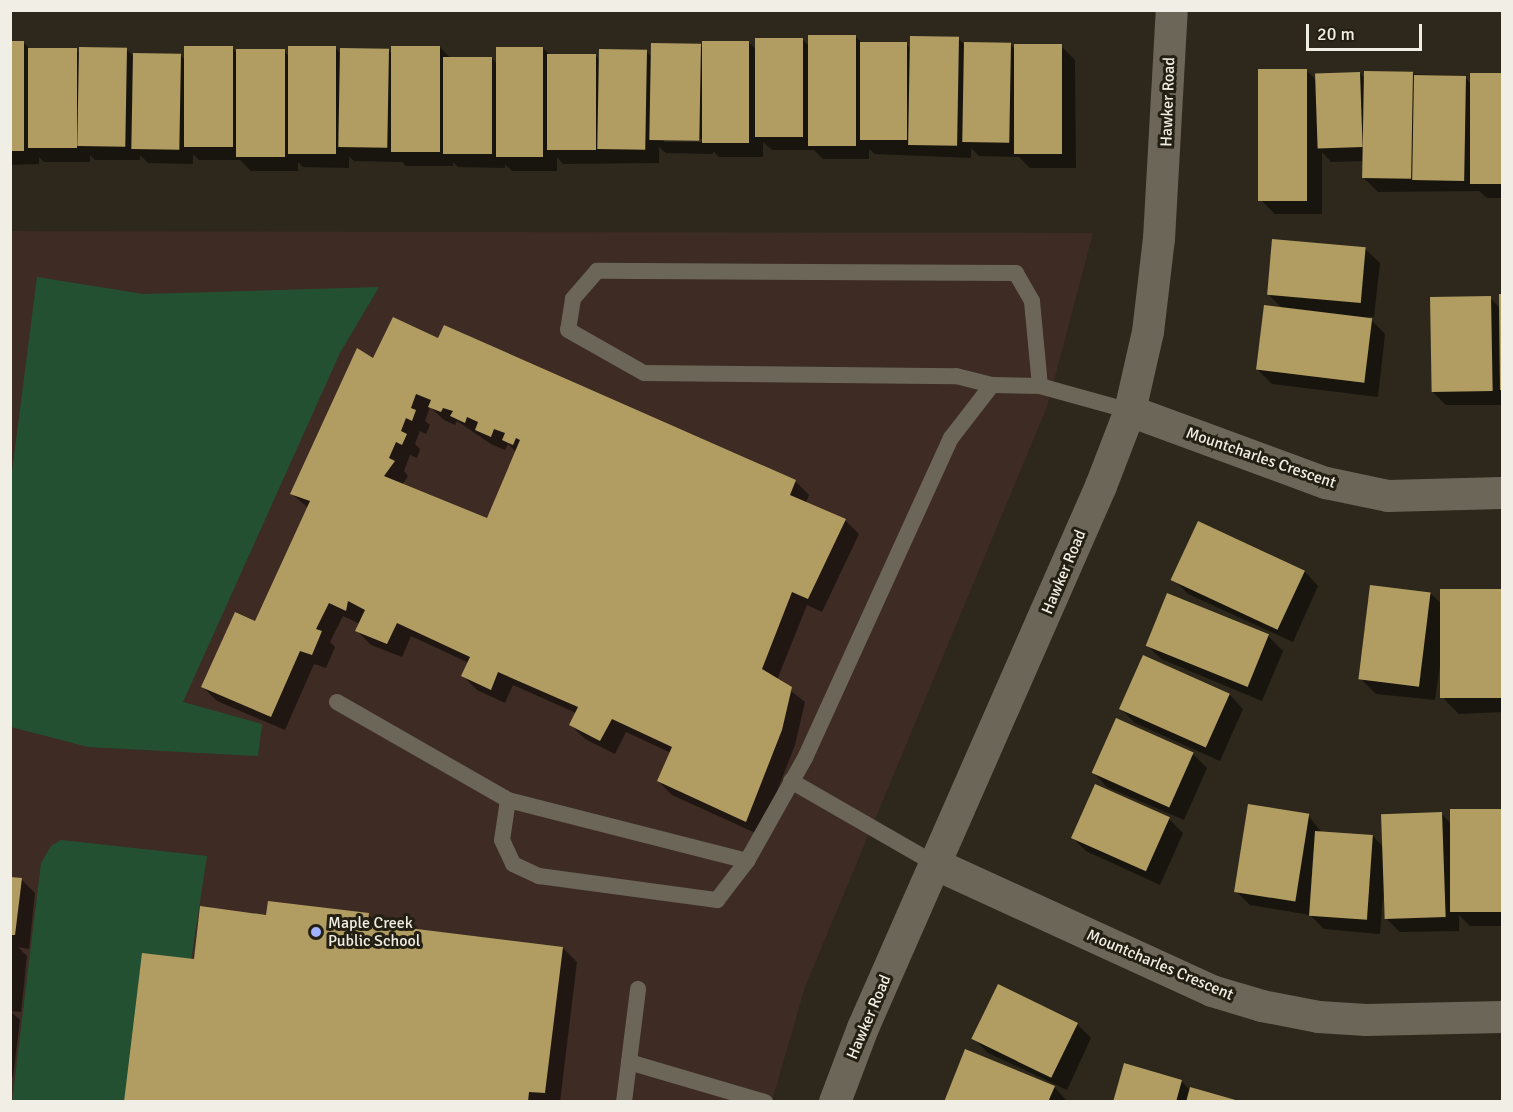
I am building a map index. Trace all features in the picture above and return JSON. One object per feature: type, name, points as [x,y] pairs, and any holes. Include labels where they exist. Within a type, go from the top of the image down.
[{"type":"street","name":"Hawker Road","points":[[835,1101],[863,1029],[938,865],[1130,411],[1149,332],[1159,239],[1172,10]]},
{"type":"street","name":"Mountcharles Crescent","points":[[1130,411],[1326,483],[1388,496],[1503,494]]},
{"type":"street","name":"Mountcharles Crescent","points":[[938,865],[1212,991],[1262,1006],[1318,1017],[1366,1020],[1503,1017]]},
{"type":"lane","points":[[1040,386],[1032,302],[1016,273],[597,271],[573,299],[568,330],[644,373],[956,376],[992,385],[1040,386],[1130,411]]},
{"type":"lane","points":[[508,800],[502,840],[513,864],[539,876],[717,900],[747,861],[791,781],[951,438],[992,385]]},
{"type":"lane","points":[[337,702],[508,800],[747,861]]},
{"type":"lane","points":[[791,781],[938,865]]},
{"type":"lane","points":[[624,1101],[638,989]]},
{"type":"lane","points":[[629,1062],[765,1101]]},
{"type":"shaded area","points":[[11,231],[1093,233],[1047,407],[805,987],[772,1101],[11,1102]]},
{"type":"green space","points":[[37,277],[143,294],[379,287],[340,353],[183,702],[262,724],[258,756],[88,747],[11,727],[10,487]]},
{"type":"green space","points":[[61,840],[207,856],[186,993],[195,1101],[12,1102],[41,863],[51,846]]},
{"type":"building","points":[[808,35],[856,35],[856,146],[808,146]]},
{"type":"building","points":[[910,36],[959,37],[957,146],[908,145]]},
{"type":"building","points":[[755,38],[803,38],[803,137],[755,137]]},
{"type":"building","points":[[10,41],[24,41],[24,151],[10,151]]},
{"type":"building","points":[[702,41],[749,41],[749,143],[702,143]]},
{"type":"building","points":[[860,42],[907,42],[907,140],[860,140]]},
{"type":"building","points":[[964,42],[1011,43],[1009,143],[962,142]]},
{"type":"building","points":[[651,43],[701,44],[699,141],[649,140]]},
{"type":"building","points":[[1014,44],[1062,44],[1062,154],[1014,154]]},
{"type":"building","points":[[184,46],[233,46],[233,147],[184,147]]},
{"type":"building","points":[[288,46],[336,46],[336,154],[288,154]]},
{"type":"building","points":[[391,46],[440,46],[440,152],[391,152]]},
{"type":"building","points":[[79,47],[127,48],[125,147],[77,146]]},
{"type":"building","points":[[496,47],[543,47],[543,157],[496,157]]},
{"type":"building","points":[[28,48],[77,48],[77,148],[28,148]]},
{"type":"building","points":[[340,48],[389,49],[387,148],[338,147]]},
{"type":"building","points":[[236,49],[285,49],[285,157],[236,157]]},
{"type":"building","points":[[599,49],[647,50],[645,150],[597,149]]},
{"type":"building","points":[[133,53],[181,54],[179,150],[131,149]]},
{"type":"building","points":[[547,54],[596,54],[596,150],[547,150]]},
{"type":"building","points":[[443,57],[492,57],[492,154],[443,154]]},
{"type":"building","points":[[1258,69],[1307,69],[1307,201],[1258,201]]},
{"type":"building","points":[[1364,71],[1413,72],[1411,179],[1362,178]]},
{"type":"building","points":[[1360,72],[1363,147],[1318,149],[1315,74]]},
{"type":"building","points":[[1470,73],[1502,73],[1502,184],[1470,184]]},
{"type":"building","points":[[1414,75],[1466,76],[1464,181],[1412,180]]},
{"type":"building","points":[[1272,239],[1366,247],[1361,303],[1267,295]]},
{"type":"building","points":[[1499,294],[1502,294],[1502,390],[1500,390]]},
{"type":"building","points":[[1491,296],[1493,391],[1432,392],[1430,297]]},
{"type":"building","points":[[1264,305],[1372,318],[1364,383],[1256,370]]},
{"type":"building","points":[[393,317],[438,338],[444,325],[796,480],[790,495],[846,519],[808,599],[792,592],[762,669],[792,687],[782,730],[746,822],[657,781],[672,747],[612,719],[600,741],[569,725],[578,707],[498,672],[491,690],[461,676],[470,657],[397,623],[387,644],[355,631],[365,610],[348,601],[346,611],[329,603],[316,629],[322,631],[312,655],[300,651],[271,717],[201,687],[235,612],[255,621],[310,501],[290,494],[357,348],[373,358]],"holes":[[[416,394],[431,400],[428,407],[441,412],[443,408],[453,411],[450,416],[465,423],[467,417],[478,422],[475,430],[491,437],[494,429],[505,433],[502,440],[513,445],[516,438],[520,440],[487,518],[384,476],[395,461],[389,458],[396,442],[402,445],[407,434],[401,431],[406,418],[412,421],[416,410],[411,408]]]},
{"type":"building","points":[[1198,521],[1305,571],[1277,630],[1171,580]]},
{"type":"building","points":[[1370,585],[1431,592],[1419,687],[1358,679]]},
{"type":"building","points":[[1440,589],[1502,589],[1502,698],[1440,698]]},
{"type":"building","points":[[1167,593],[1269,634],[1248,687],[1146,646]]},
{"type":"building","points":[[1143,655],[1230,694],[1206,748],[1119,709]]},
{"type":"building","points":[[1116,718],[1194,753],[1169,807],[1092,773]]},
{"type":"building","points":[[1095,784],[1170,817],[1146,871],[1071,838]]},
{"type":"building","points":[[1248,804],[1309,814],[1295,902],[1234,892]]},
{"type":"building","points":[[1450,809],[1502,809],[1502,912],[1450,912]]},
{"type":"building","points":[[1442,812],[1446,917],[1385,919],[1381,814]]},
{"type":"building","points":[[1315,831],[1373,835],[1367,920],[1309,916]]},
{"type":"building","points":[[10,877],[22,878],[15,935],[10,935]]},
{"type":"building","points":[[268,901],[369,913],[368,923],[563,947],[545,1093],[529,1092],[528,1102],[124,1102],[142,953],[194,959],[200,906],[266,915]]},
{"type":"building","points":[[998,984],[1078,1023],[1051,1078],[971,1039]]},
{"type":"building","points":[[965,1049],[1055,1086],[1048,1102],[944,1102]]},
{"type":"building","points":[[1124,1063],[1182,1080],[1176,1102],[1113,1102]]},
{"type":"building","points":[[1190,1087],[1239,1101],[1186,1102]]},
{"type":"place","name":"Maple Creek Public School","points":[[316,932]]}]
